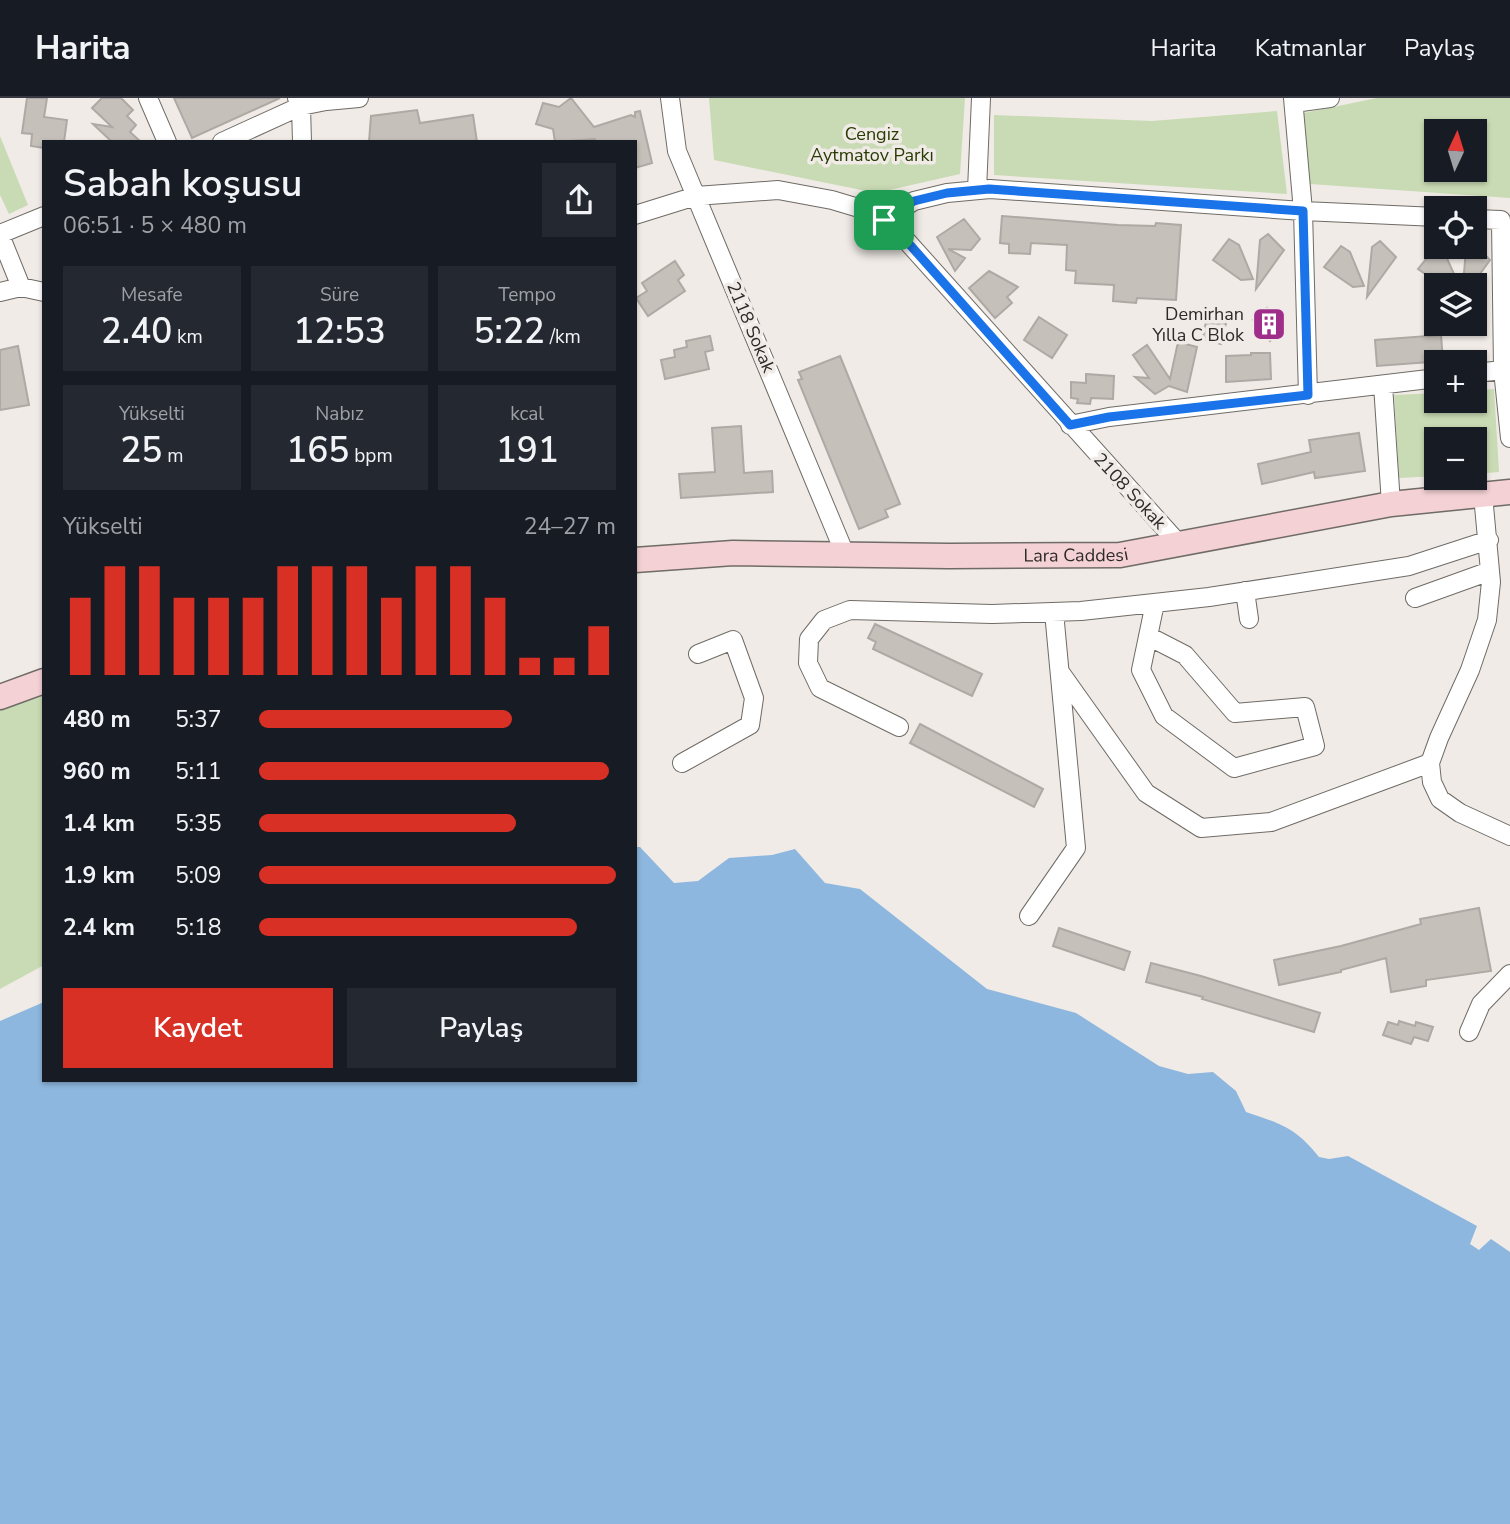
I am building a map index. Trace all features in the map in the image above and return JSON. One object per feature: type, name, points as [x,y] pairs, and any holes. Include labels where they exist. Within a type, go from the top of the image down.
[{"type":"street","points":[[148,98],[166,140]]},
{"type":"street","points":[[226,140],[299,102],[359,98]]},
{"type":"street","name":"2118 Sokak","points":[[670,98],[677,151],[845,554]]},
{"type":"street","points":[[976,190],[981,98]]},
{"type":"street","points":[[1308,395],[1303,211],[1293,101],[1330,98]]},
{"type":"street","points":[[299,102],[302,140]]},
{"type":"street","name":"2108 Sokak","points":[[637,214],[696,196],[778,190],[832,200],[872,212],[895,228],[1179,544]]},
{"type":"street","points":[[884,220],[914,201],[947,193],[976,190],[1424,216]]},
{"type":"street","points":[[21,287],[0,234],[42,217]]},
{"type":"street","points":[[1487,219],[1501,219],[1503,370],[1510,438]]},
{"type":"street","points":[[0,292],[21,287],[42,292]]},
{"type":"street","points":[[1487,372],[1503,370]]},
{"type":"street","points":[[1070,425],[1109,417],[1424,380]]},
{"type":"street","points":[[1383,385],[1391,504]]},
{"type":"street","name":"Lara Caddesi","points":[[637,560],[711,553],[1120,555],[1391,504],[1510,492]]},
{"type":"street","points":[[1483,495],[1490,571],[1487,620],[1470,670],[1430,763],[1432,782],[1440,799],[1460,813],[1510,836]]},
{"type":"street","points":[[900,727],[820,688],[808,663],[809,639],[824,620],[850,610],[992,614],[1054,612],[1155,603],[1409,566],[1489,540]]},
{"type":"street","points":[[1415,598],[1490,571]]},
{"type":"street","points":[[1245,591],[1249,619]]},
{"type":"street","points":[[1148,636],[1185,655],[1235,713],[1305,707],[1315,747],[1234,768],[1164,716],[1141,670],[1148,636],[1155,603]]},
{"type":"street","points":[[1029,916],[1076,848],[1054,612]]},
{"type":"street","points":[[682,762],[750,725],[754,698],[733,640],[698,654]]},
{"type":"street","points":[[1060,672],[1146,793],[1201,828],[1271,822],[1430,763]]},
{"type":"street","points":[[0,697],[42,682]]},
{"type":"street","points":[[1469,1032],[1481,1004],[1510,974]]},
{"type":"green space","name":"Cengiz Aytmatov Parkı","points":[[709,98],[965,98],[960,174],[876,193],[714,160]]},
{"type":"green space","points":[[1377,98],[1510,98],[1510,198],[1310,184],[1304,113]]},
{"type":"green space","points":[[1277,111],[1287,194],[994,175],[994,115],[1152,121]]},
{"type":"green space","points":[[0,136],[28,205],[9,214],[0,195]]},
{"type":"green space","points":[[1487,389],[1494,389],[1499,472],[1487,473],[1487,427],[1424,427],[1424,477],[1399,478],[1394,395],[1424,394],[1424,413],[1487,413]]},
{"type":"green space","points":[[42,697],[42,966],[0,989],[0,710]]},
{"type":"water","points":[[637,847],[674,883],[698,881],[729,858],[772,855],[795,849],[825,883],[860,889],[987,989],[1076,1013],[1159,1066],[1188,1074],[1213,1072],[1236,1091],[1246,1112],[1287,1128],[1319,1157],[1329,1159],[1348,1156],[1477,1226],[1470,1244],[1479,1250],[1491,1239],[1510,1252],[1510,1524],[0,1524],[0,1021],[42,1003],[42,1082],[637,1082]]},
{"type":"building","points":[[27,98],[47,98],[44,117],[67,120],[64,140],[42,140],[42,148],[31,146],[32,134],[22,133]]},
{"type":"building","points":[[102,98],[121,98],[133,110],[127,116],[136,125],[130,132],[139,140],[110,140],[93,124],[112,127],[92,108]]},
{"type":"building","points":[[174,98],[280,98],[192,138]]},
{"type":"building","points":[[571,98],[594,127],[631,115],[635,117],[635,112],[640,111],[652,163],[637,167],[637,140],[555,140],[553,129],[536,124],[543,103],[559,107]]},
{"type":"building","points":[[417,110],[420,123],[473,115],[477,140],[369,140],[371,116]]},
{"type":"building","points":[[1002,216],[1118,225],[1181,225],[1176,300],[1137,298],[1136,303],[1113,301],[1114,285],[1075,283],[1076,271],[1066,270],[1067,245],[1031,243],[1030,254],[1009,253],[1009,244],[1000,243]]},
{"type":"building","points":[[964,219],[980,239],[971,250],[948,249],[965,258],[955,271],[937,237]]},
{"type":"building","points":[[1268,234],[1284,250],[1256,289],[1260,240]]},
{"type":"building","points":[[1229,239],[1239,245],[1253,279],[1241,280],[1213,260]]},
{"type":"building","points":[[1380,241],[1396,257],[1367,297],[1372,247]]},
{"type":"building","points":[[1341,246],[1350,252],[1364,286],[1353,287],[1324,267]]},
{"type":"building","points":[[1487,257],[1490,260],[1481,273],[1464,273],[1465,259],[1487,259]]},
{"type":"building","points":[[1426,259],[1447,259],[1454,273],[1424,273],[1418,269]]},
{"type":"building","points":[[675,261],[684,275],[678,280],[685,291],[648,316],[637,300],[647,291],[642,283]]},
{"type":"building","points":[[989,271],[1018,287],[1007,297],[1012,303],[995,318],[969,288]]},
{"type":"building","name":"Demirhan Yılla C Blok","points":[[1267,308],[1284,328],[1270,341],[1253,320]]},
{"type":"building","points":[[1208,314],[1227,319],[1221,344],[1202,339]]},
{"type":"building","points":[[1039,317],[1067,335],[1052,358],[1024,340]]},
{"type":"building","points":[[710,336],[713,350],[705,352],[709,369],[665,379],[661,360],[675,357],[674,350],[687,347],[686,341]]},
{"type":"building","points":[[1441,336],[1442,350],[1424,350],[1424,362],[1377,366],[1375,340]]},
{"type":"building","points":[[1178,342],[1197,347],[1187,392],[1169,386],[1155,394],[1135,377],[1149,378],[1133,355],[1147,345],[1170,379]]},
{"type":"building","points":[[18,346],[29,405],[0,410],[0,350]]},
{"type":"building","points":[[1270,353],[1271,379],[1226,382],[1226,356]]},
{"type":"building","points":[[840,356],[900,504],[885,510],[888,517],[859,529],[798,380],[802,379],[799,372]]},
{"type":"building","points":[[1086,374],[1114,376],[1113,399],[1091,398],[1090,404],[1077,403],[1078,399],[1071,398],[1071,382],[1086,383]]},
{"type":"building","points":[[741,426],[744,473],[772,471],[773,492],[681,498],[679,474],[715,472],[712,428]]},
{"type":"building","points":[[1359,433],[1365,471],[1315,478],[1314,472],[1262,484],[1258,464],[1311,452],[1309,440]]},
{"type":"building","points":[[875,624],[982,674],[972,696],[873,649],[876,642],[868,638]]},
{"type":"building","points":[[920,724],[1043,789],[1034,807],[910,743]]},
{"type":"building","points":[[1479,908],[1491,971],[1426,980],[1426,986],[1391,992],[1386,958],[1341,972],[1279,985],[1274,960],[1341,946],[1421,924],[1420,919]]},
{"type":"building","points":[[1059,928],[1130,952],[1124,970],[1053,946]]},
{"type":"building","points":[[1151,963],[1320,1013],[1314,1032],[1146,982]]},
{"type":"building","points":[[1399,1021],[1415,1026],[1416,1022],[1433,1027],[1428,1041],[1414,1037],[1411,1044],[1383,1035],[1388,1022],[1398,1025]]},
{"type":"place","name":"Demirhan Yılla C Blok","points":[[1269,324]]},
{"type":"route","points":[[989,189],[1303,211],[1308,395],[1109,417],[1070,425],[895,228],[884,220],[914,201],[947,193],[989,189]]}]
